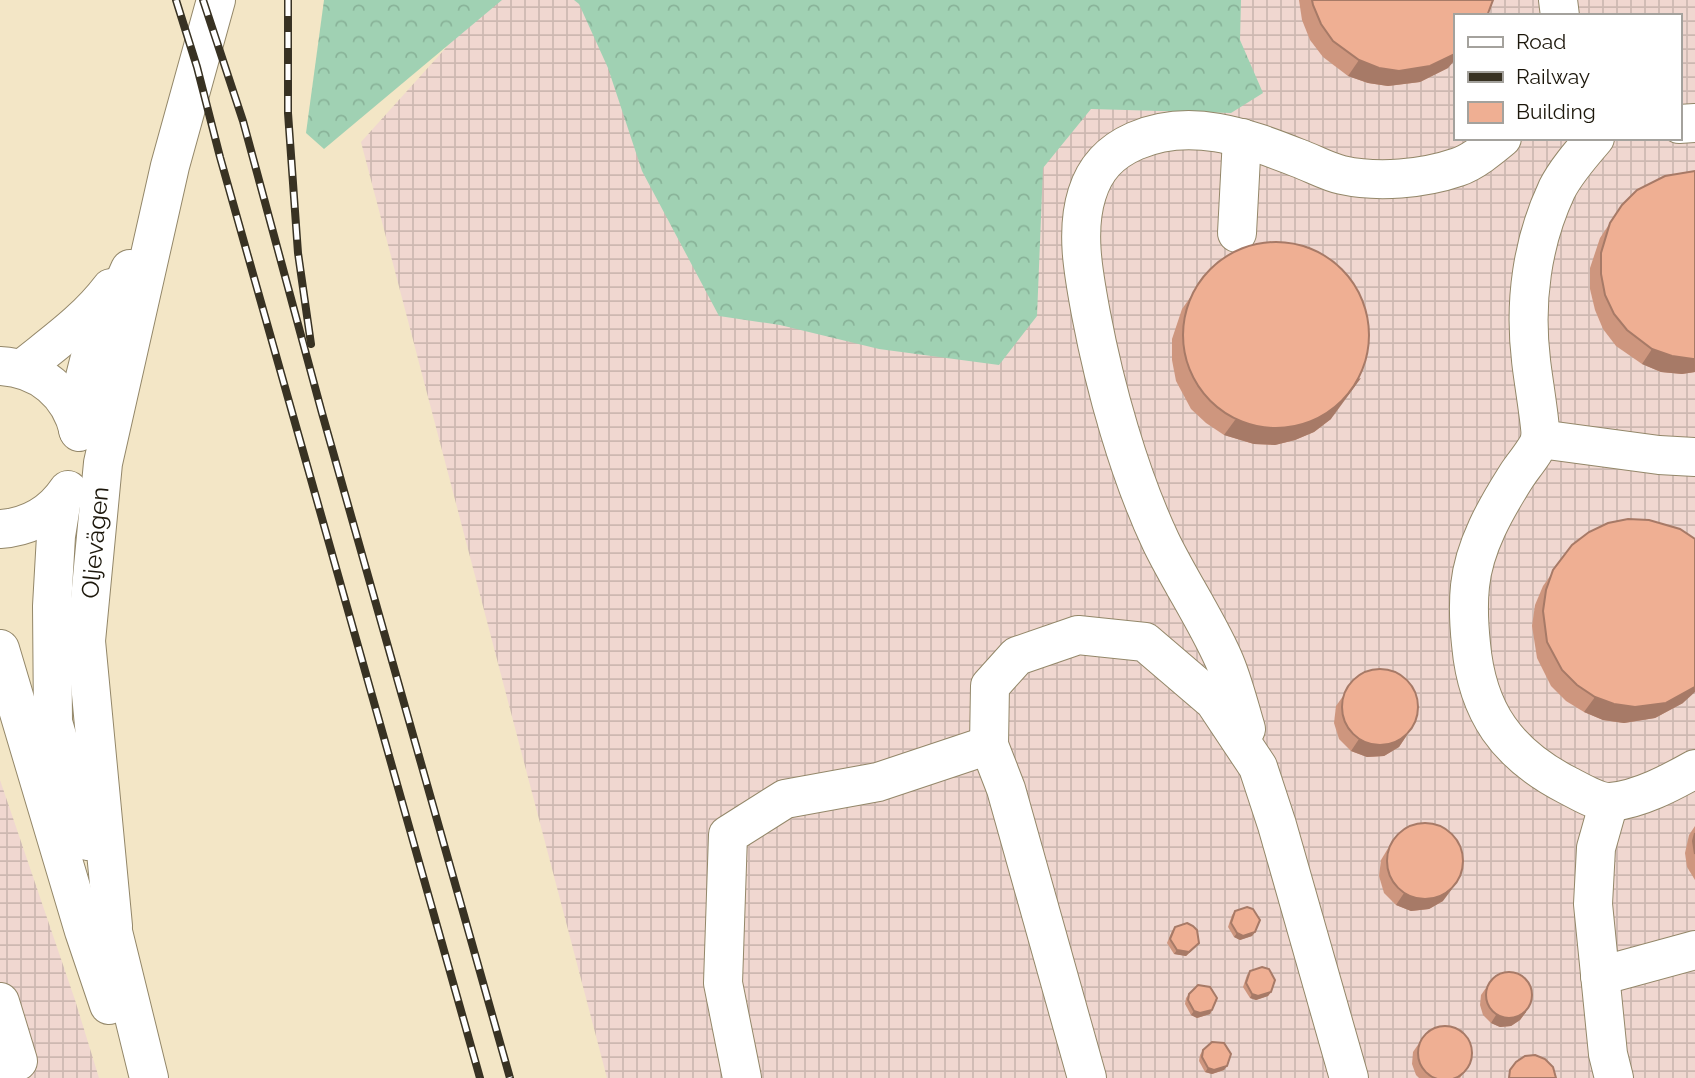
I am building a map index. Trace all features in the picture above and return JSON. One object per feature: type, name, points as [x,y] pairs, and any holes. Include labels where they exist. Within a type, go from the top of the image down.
[{"type":"street","name":"Oljevägen","points":[[113,926],[86,641],[103,463],[170,166],[216,0]]},
{"type":"street","points":[[1349,1078],[1277,825],[1224,660],[1160,540],[1129,459],[1097,345],[1085,280],[1081,229],[1087,194],[1100,165],[1124,146],[1148,136],[1209,130],[1242,138],[1342,175],[1381,178],[1424,175],[1460,167],[1499,140]]},
{"type":"street","points":[[1237,233],[1242,138]]},
{"type":"street","points":[[1593,140],[1558,187],[1540,234],[1529,285],[1529,343],[1540,439],[1499,504],[1479,547],[1470,585],[1469,627],[1473,662],[1480,692],[1491,719],[1511,746],[1542,772],[1581,792],[1609,802],[1642,794],[1695,769]]},
{"type":"street","name":"Oljevägen","points":[[0,529],[19,527],[38,519],[62,499],[72,484],[80,448],[80,397],[89,361],[137,253],[170,166]]},
{"type":"street","name":"Oljevägen","points":[[11,367],[61,340],[97,305],[137,253]]},
{"type":"street","name":"Oljevägen","points":[[11,367],[42,378],[59,392],[71,410],[78,430]]},
{"type":"street","points":[[1540,439],[1658,455],[1695,457]]},
{"type":"street","name":"Oljevägen","points":[[62,499],[55,536],[52,606],[53,722],[113,926],[149,1078]]},
{"type":"street","points":[[1087,1078],[1006,789],[989,745],[990,686],[1017,656],[1078,635],[1144,642],[1214,701],[1258,767]]},
{"type":"street","points":[[0,649],[83,931],[134,1078]]},
{"type":"street","points":[[742,1078],[723,983],[728,835],[785,799],[878,782],[989,745]]},
{"type":"street","points":[[1609,802],[1596,848],[1593,904],[1608,1054],[1614,1078]]},
{"type":"street","points":[[1600,976],[1695,950]]},
{"type":"street","points":[[0,1002],[19,1060],[0,1066]]},
{"type":"shaded area","points":[[489,0],[1695,0],[1695,1078],[607,1078],[361,142]]},
{"type":"shaded area","points":[[0,780],[75,1000],[99,1078],[0,1078]]},
{"type":"green space","points":[[324,0],[502,0],[324,149],[306,133]]},
{"type":"green space","points":[[574,0],[1241,0],[1240,40],[1263,93],[1231,113],[1091,109],[1043,168],[1037,316],[999,365],[879,349],[780,325],[719,316],[642,171],[608,68],[579,4]]},
{"type":"building","points":[[1312,0],[1493,0],[1488,14],[1454,14],[1454,54],[1430,66],[1399,71],[1379,68],[1359,60],[1333,41],[1321,24]]},
{"type":"building","points":[[1695,171],[1693,359],[1652,349],[1627,330],[1614,314],[1605,295],[1601,253],[1610,223],[1622,205],[1637,190],[1665,176]]},
{"type":"building","points":[[1276,242],[1294,243],[1312,249],[1328,257],[1342,269],[1354,283],[1362,299],[1368,317],[1368,353],[1362,371],[1354,387],[1342,401],[1328,413],[1312,421],[1294,427],[1276,428],[1258,427],[1240,421],[1224,413],[1210,401],[1198,387],[1190,371],[1184,353],[1183,335],[1184,317],[1190,299],[1198,283],[1210,269],[1224,257],[1240,249],[1258,243]]},
{"type":"building","points":[[1628,519],[1649,520],[1680,529],[1695,539],[1695,687],[1666,703],[1635,707],[1614,704],[1595,697],[1577,685],[1562,670],[1547,642],[1543,611],[1553,570],[1572,545],[1589,532],[1608,523]]},
{"type":"building","points":[[1380,669],[1394,672],[1407,680],[1415,693],[1418,707],[1415,721],[1407,734],[1394,742],[1380,745],[1366,742],[1353,734],[1345,721],[1342,707],[1345,693],[1353,680],[1366,672]]},
{"type":"building","points":[[1425,823],[1439,826],[1452,834],[1460,847],[1463,861],[1460,875],[1452,888],[1439,896],[1425,899],[1411,896],[1398,888],[1390,875],[1387,861],[1390,847],[1398,834],[1411,826]]},
{"type":"building","points":[[1247,907],[1253,909],[1260,920],[1255,932],[1243,936],[1237,933],[1231,923],[1235,911]]},
{"type":"building","points":[[1187,923],[1197,930],[1199,943],[1189,952],[1177,950],[1170,939],[1175,927]]},
{"type":"building","points":[[1262,967],[1269,969],[1275,980],[1271,992],[1258,996],[1252,994],[1246,983],[1250,971]]},
{"type":"building","points":[[1509,972],[1525,979],[1532,995],[1525,1011],[1509,1018],[1493,1011],[1486,995],[1493,979]]},
{"type":"building","points":[[1198,985],[1210,987],[1217,998],[1212,1010],[1200,1013],[1194,1011],[1188,1000],[1189,994]]},
{"type":"building","points":[[1435,1028],[1455,1028],[1464,1034],[1470,1043],[1470,1063],[1464,1072],[1455,1078],[1435,1078],[1426,1072],[1420,1063],[1420,1043],[1426,1034]]},
{"type":"building","points":[[1212,1042],[1224,1043],[1231,1054],[1227,1066],[1214,1070],[1208,1068],[1202,1057],[1203,1050]]},
{"type":"building","points":[[1535,1055],[1545,1059],[1553,1067],[1556,1078],[1509,1078],[1510,1070],[1516,1062],[1525,1056]]},
{"type":"railway","points":[[176,0],[480,1078]]},
{"type":"railway","points":[[203,0],[243,121],[322,413],[510,1078]]},
{"type":"railway","points":[[288,0],[288,113],[298,253],[311,344]]}]
